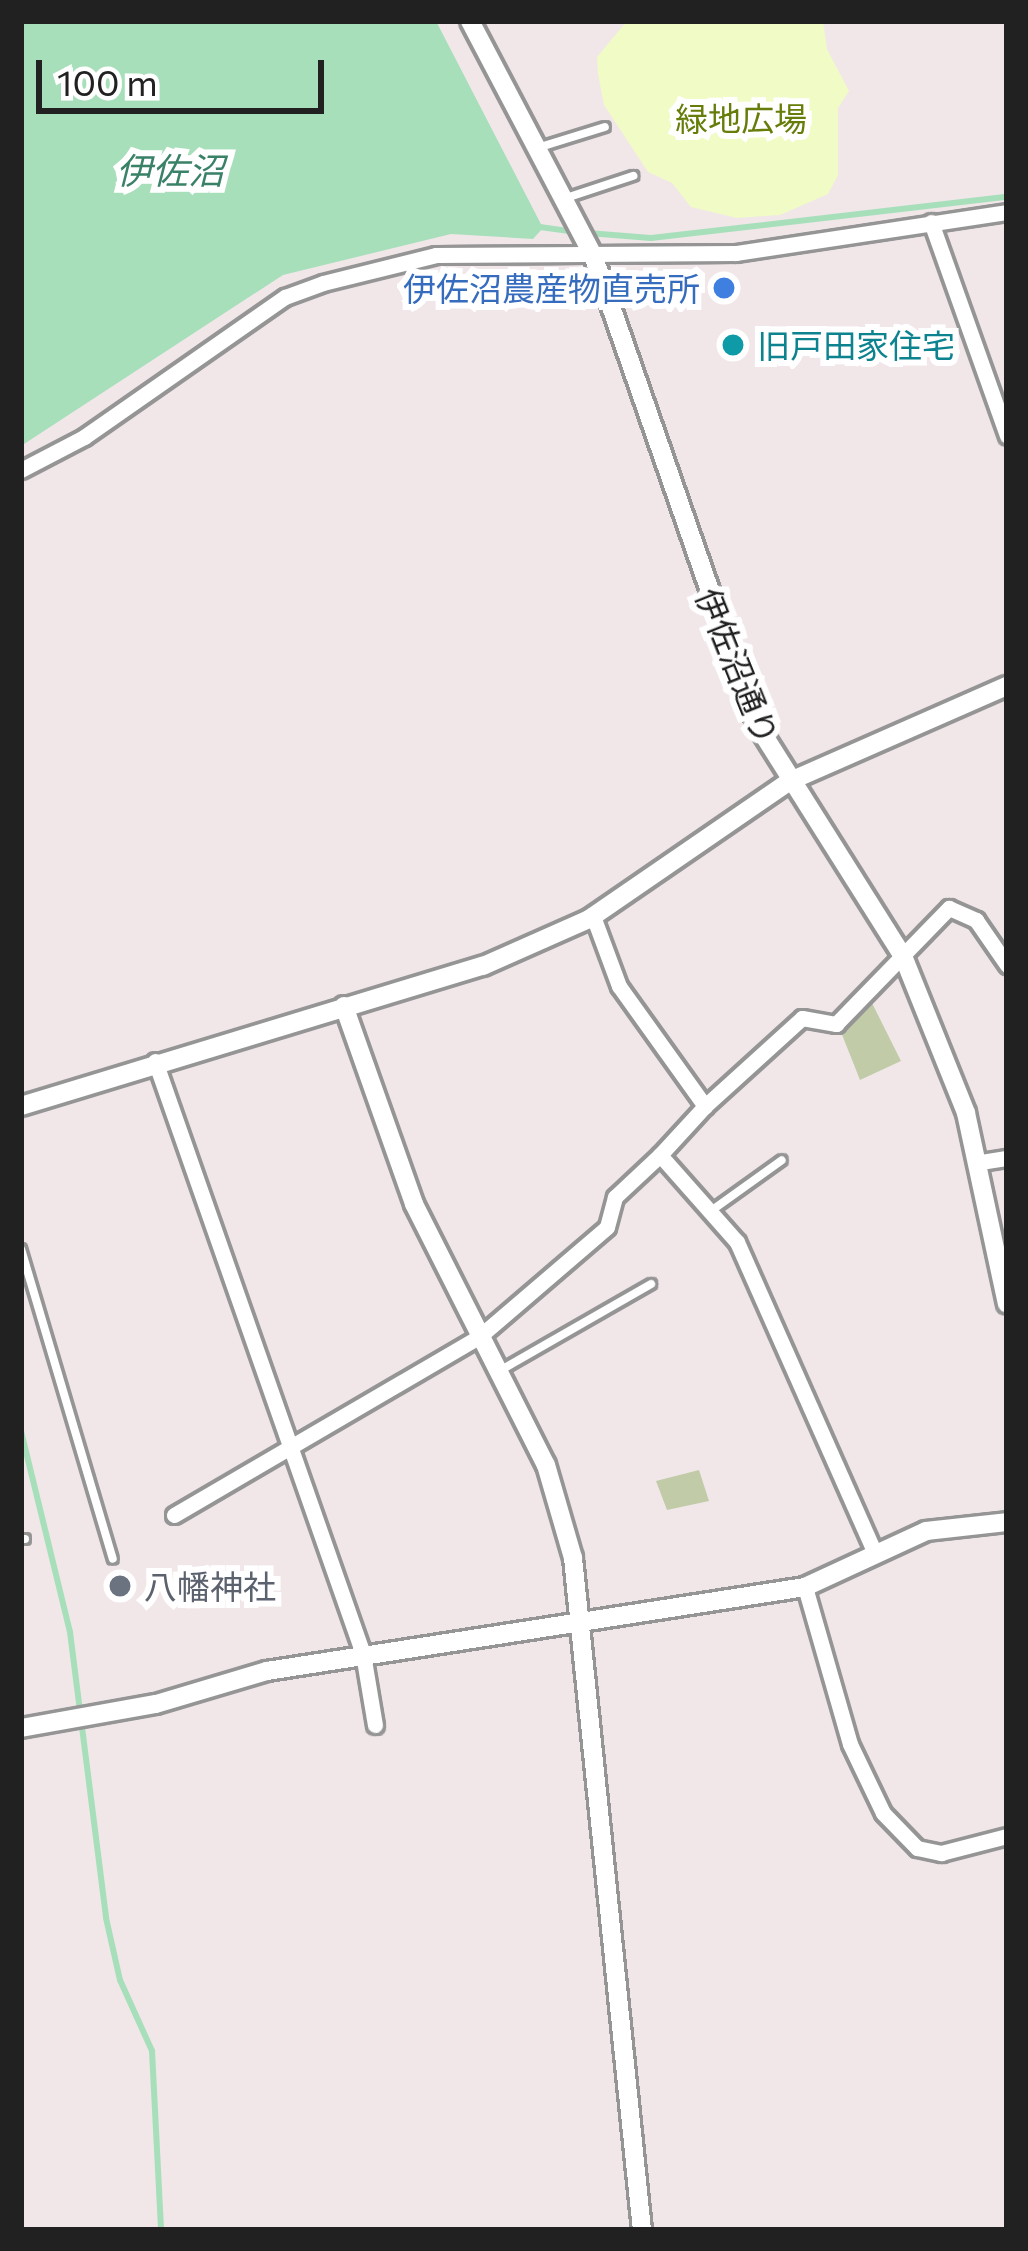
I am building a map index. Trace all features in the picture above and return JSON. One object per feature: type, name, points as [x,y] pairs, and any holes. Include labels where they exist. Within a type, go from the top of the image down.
[{"type":"street","name":"伊佐沼通り","points":[[470,21],[593,256],[732,662],[788,782],[871,895],[903,956],[980,1162],[1007,1304]]},
{"type":"street","points":[[21,470],[84,437],[201,351],[304,290],[436,255],[736,253],[1007,212]]},
{"type":"street","points":[[931,222],[1007,436]]},
{"type":"street","points":[[21,1106],[155,1060],[483,966],[593,916],[788,782],[1007,686]]},
{"type":"street","points":[[174,1514],[480,1336],[607,1227],[615,1197],[802,1018],[836,1024],[957,907],[976,920],[1007,965]]},
{"type":"street","points":[[593,916],[619,986],[705,1106]]},
{"type":"street","points":[[344,1006],[414,1204],[500,1370],[561,1511],[582,1617],[642,2230]]},
{"type":"street","points":[[155,1060],[363,1654],[375,1725]]},
{"type":"street","points":[[661,1155],[710,1212],[765,1294],[876,1555]]},
{"type":"street","points":[[980,1162],[1007,1158]]},
{"type":"street","points":[[21,1728],[363,1654],[582,1617],[805,1587],[926,1531],[1007,1522]]},
{"type":"street","points":[[805,1587],[850,1744],[883,1813],[917,1848],[941,1853],[1007,1836]]},
{"type":"lane","points":[[537,148],[604,128]]},
{"type":"lane","points":[[563,199],[633,176]]},
{"type":"lane","points":[[710,1212],[782,1160]]},
{"type":"lane","points":[[21,1249],[113,1559]]},
{"type":"lane","points":[[500,1370],[651,1284]]},
{"type":"shaded area","points":[[869,997],[901,1061],[860,1080],[839,1027]]},
{"type":"shaded area","points":[[699,1470],[709,1501],[667,1510],[656,1481]]},
{"type":"green space","name":"緑地広場","points":[[627,21],[823,21],[827,49],[849,91],[838,108],[838,175],[828,194],[780,215],[737,218],[691,207],[672,183],[648,172],[604,105],[598,74],[597,57]]},
{"type":"water","name":"伊佐沼","points":[[21,21],[436,21],[543,228],[533,239],[451,234],[283,275],[21,446]]},
{"type":"waterway","points":[[588,233],[651,238],[1007,197]]},
{"type":"waterway","points":[[540,227],[575,232]]},
{"type":"waterway","points":[[21,1431],[70,1632],[106,1918],[120,1980],[152,2051],[161,2230]]},
{"type":"place","name":"伊佐沼農産物直売所","points":[[724,288]]},
{"type":"place","name":"旧戸田家住宅","points":[[733,345]]},
{"type":"place","name":"八幡神社","points":[[120,1586]]}]
